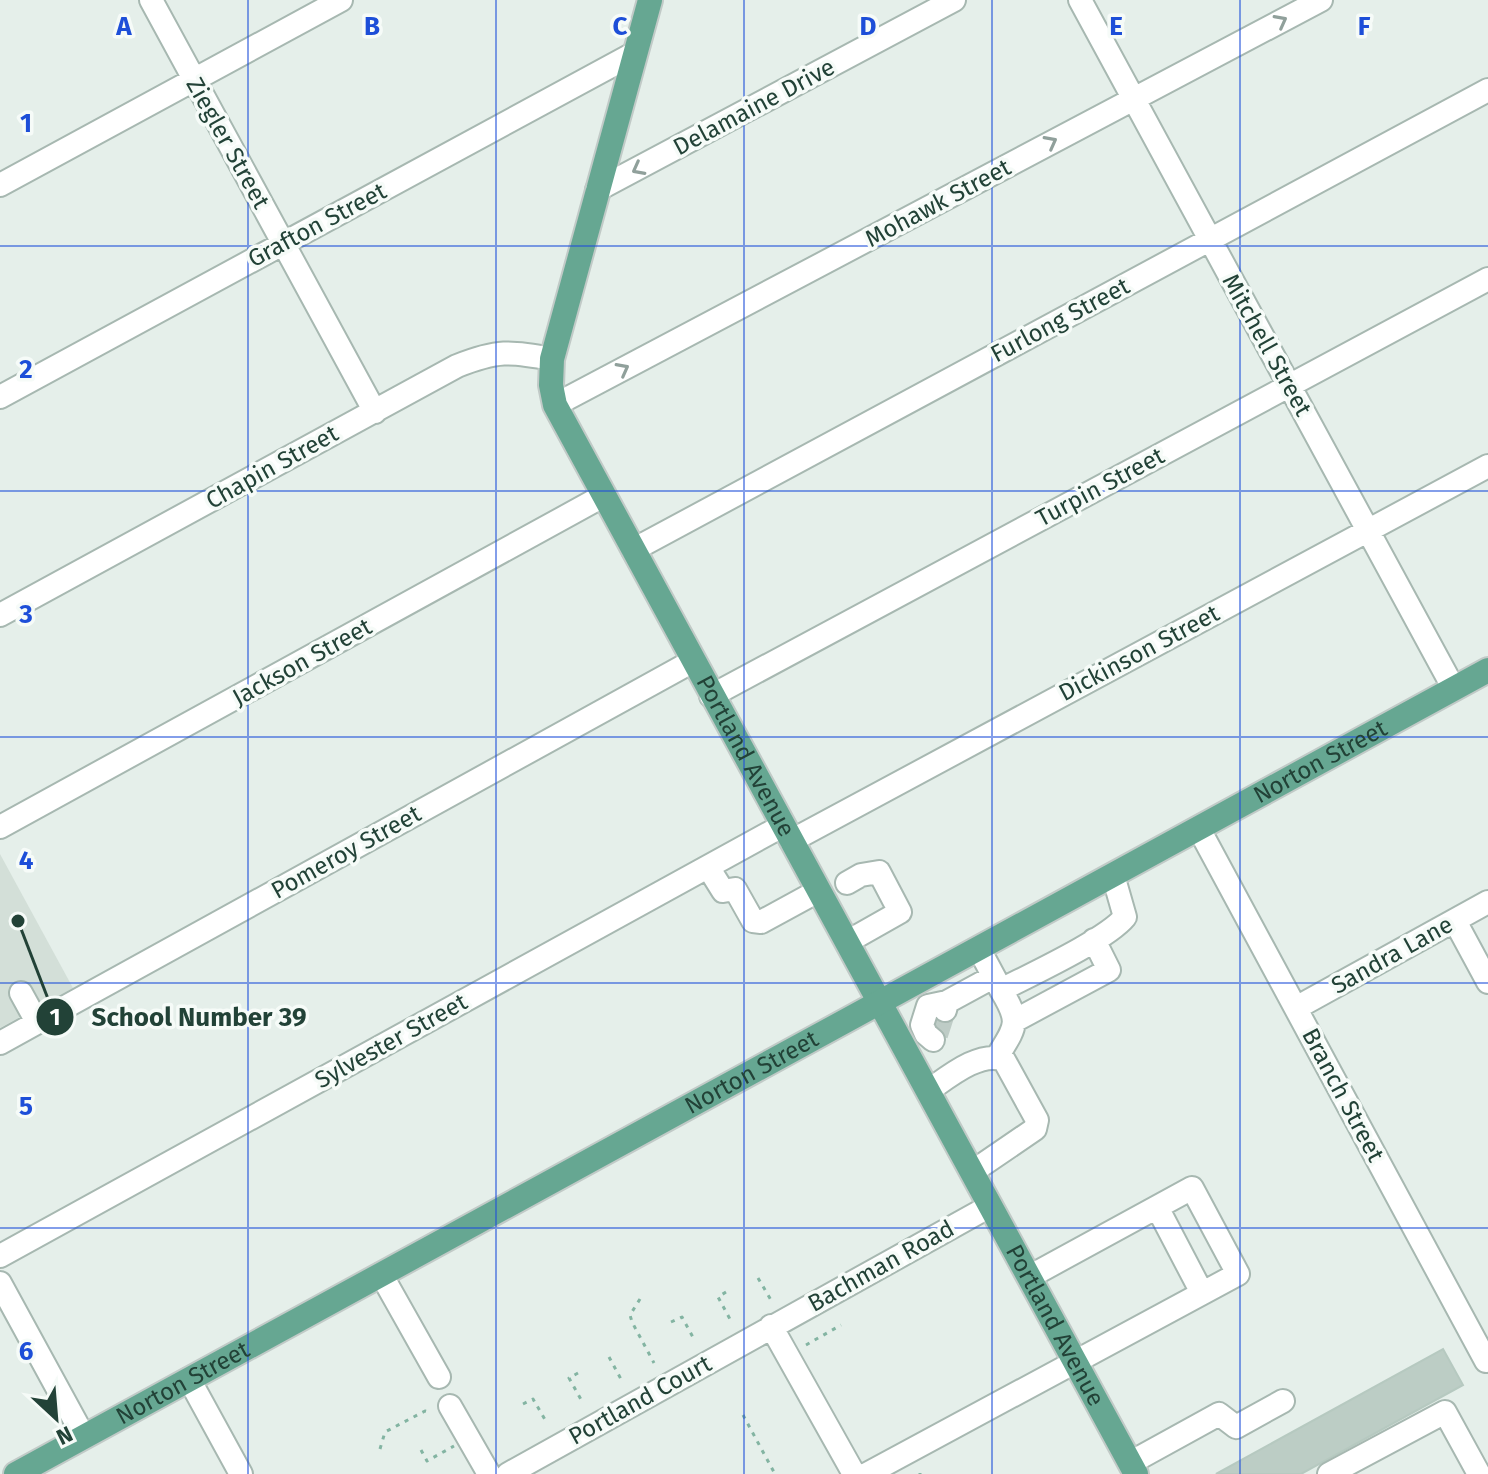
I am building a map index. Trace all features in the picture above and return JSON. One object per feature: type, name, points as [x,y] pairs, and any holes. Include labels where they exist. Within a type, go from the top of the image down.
[{"type":"main road","name":"Portland Avenue","points":[[650,0],[552,359],[551,385],[555,405],[1133,1468]]},
{"type":"main road","name":"Norton Street","points":[[16,1474],[1488,670]]},
{"type":"street","name":"Ziegler Street","points":[[151,0],[375,412]]},
{"type":"street","points":[[0,185],[341,0]]},
{"type":"street","name":"Delamaine Drive","points":[[597,190],[954,0]]},
{"type":"street","name":"Mitchell Street","points":[[1080,0],[1454,689]]},
{"type":"street","name":"Mohawk Street","points":[[555,405],[1321,0]]},
{"type":"street","name":"Grafton Street","points":[[0,397],[635,53]]},
{"type":"street","name":"Furlong Street","points":[[633,550],[1488,90]]},
{"type":"street","name":"Turpin Street","points":[[711,696],[1488,279]]},
{"type":"street","name":"Chapin Street","points":[[0,615],[457,366],[490,353],[524,353],[552,359]]},
{"type":"street","name":"Dickinson Street","points":[[786,834],[1488,466]]},
{"type":"street","name":"Jackson Street","points":[[0,827],[603,496]]},
{"type":"street","name":"Pomeroy Street","points":[[0,1043],[693,661]]},
{"type":"street","name":"Branch Street","points":[[1199,829],[1486,1361]]},
{"type":"street","name":"Sylvester Street","points":[[0,1256],[708,867],[786,834]]},
{"type":"street","points":[[708,867],[723,891],[735,889],[753,921],[761,922],[818,891]]},
{"type":"street","points":[[847,883],[861,875],[879,872],[900,912],[847,942]]},
{"type":"street","points":[[952,1075],[935,1037],[926,1034],[922,1025],[928,1006],[950,1003],[997,984],[1118,926],[1125,917],[1113,875]]},
{"type":"street","name":"Sandra Lane","points":[[1296,1008],[1488,902]]},
{"type":"street","points":[[1455,921],[1488,982]]},
{"type":"street","points":[[1016,1020],[1109,970],[1094,940]]},
{"type":"street","points":[[979,949],[1013,1009],[1016,1020],[997,1057]]},
{"type":"street","points":[[943,968],[950,1003]]},
{"type":"street","points":[[21,993],[37,1022]]},
{"type":"street","points":[[928,1091],[952,1075],[987,1058],[997,1057],[1004,1060],[1037,1120],[1035,1129],[972,1172]]},
{"type":"street","points":[[867,1474],[1238,1274],[1192,1188],[1029,1277]]},
{"type":"street","name":"Bachman Road","points":[[771,1326],[990,1206]]},
{"type":"street","points":[[1157,1207],[1202,1293]]},
{"type":"street","points":[[381,1274],[439,1377]]},
{"type":"street","points":[[0,1283],[84,1437]]},
{"type":"street","points":[[771,1326],[854,1474]]},
{"type":"street","name":"Portland Court","points":[[508,1474],[771,1326]]},
{"type":"street","points":[[189,1379],[241,1474]]},
{"type":"street","points":[[1133,1468],[1219,1414],[1236,1427],[1283,1401]]},
{"type":"street","points":[[450,1406],[489,1474]]},
{"type":"street","points":[[1329,1474],[1445,1412],[1479,1474]]},
{"type":"path","points":[[758,1278],[771,1300]]},
{"type":"path","points":[[726,1292],[718,1297],[731,1321]]},
{"type":"path","points":[[640,1299],[630,1315],[654,1363]]},
{"type":"path","points":[[671,1322],[682,1317],[695,1341]]},
{"type":"path","points":[[806,1345],[841,1325]]},
{"type":"path","points":[[609,1357],[622,1381]]},
{"type":"path","points":[[578,1373],[569,1378],[583,1403]]},
{"type":"path","points":[[523,1404],[533,1399],[547,1423]]},
{"type":"path","points":[[380,1449],[385,1432],[425,1411],[429,1412]]},
{"type":"path","points":[[743,1415],[775,1474]]},
{"type":"path","points":[[421,1450],[427,1461],[448,1449]]},
{"type":"shaded area","points":[[0,854],[73,988],[0,1028]]},
{"type":"building","points":[[1443,1349],[1463,1385],[1301,1474],[1216,1474]]},
{"type":"tunnel","points":[[937,1035],[945,1010]]},
{"type":"place","name":"School Number 39","points":[[18,921]]}]
